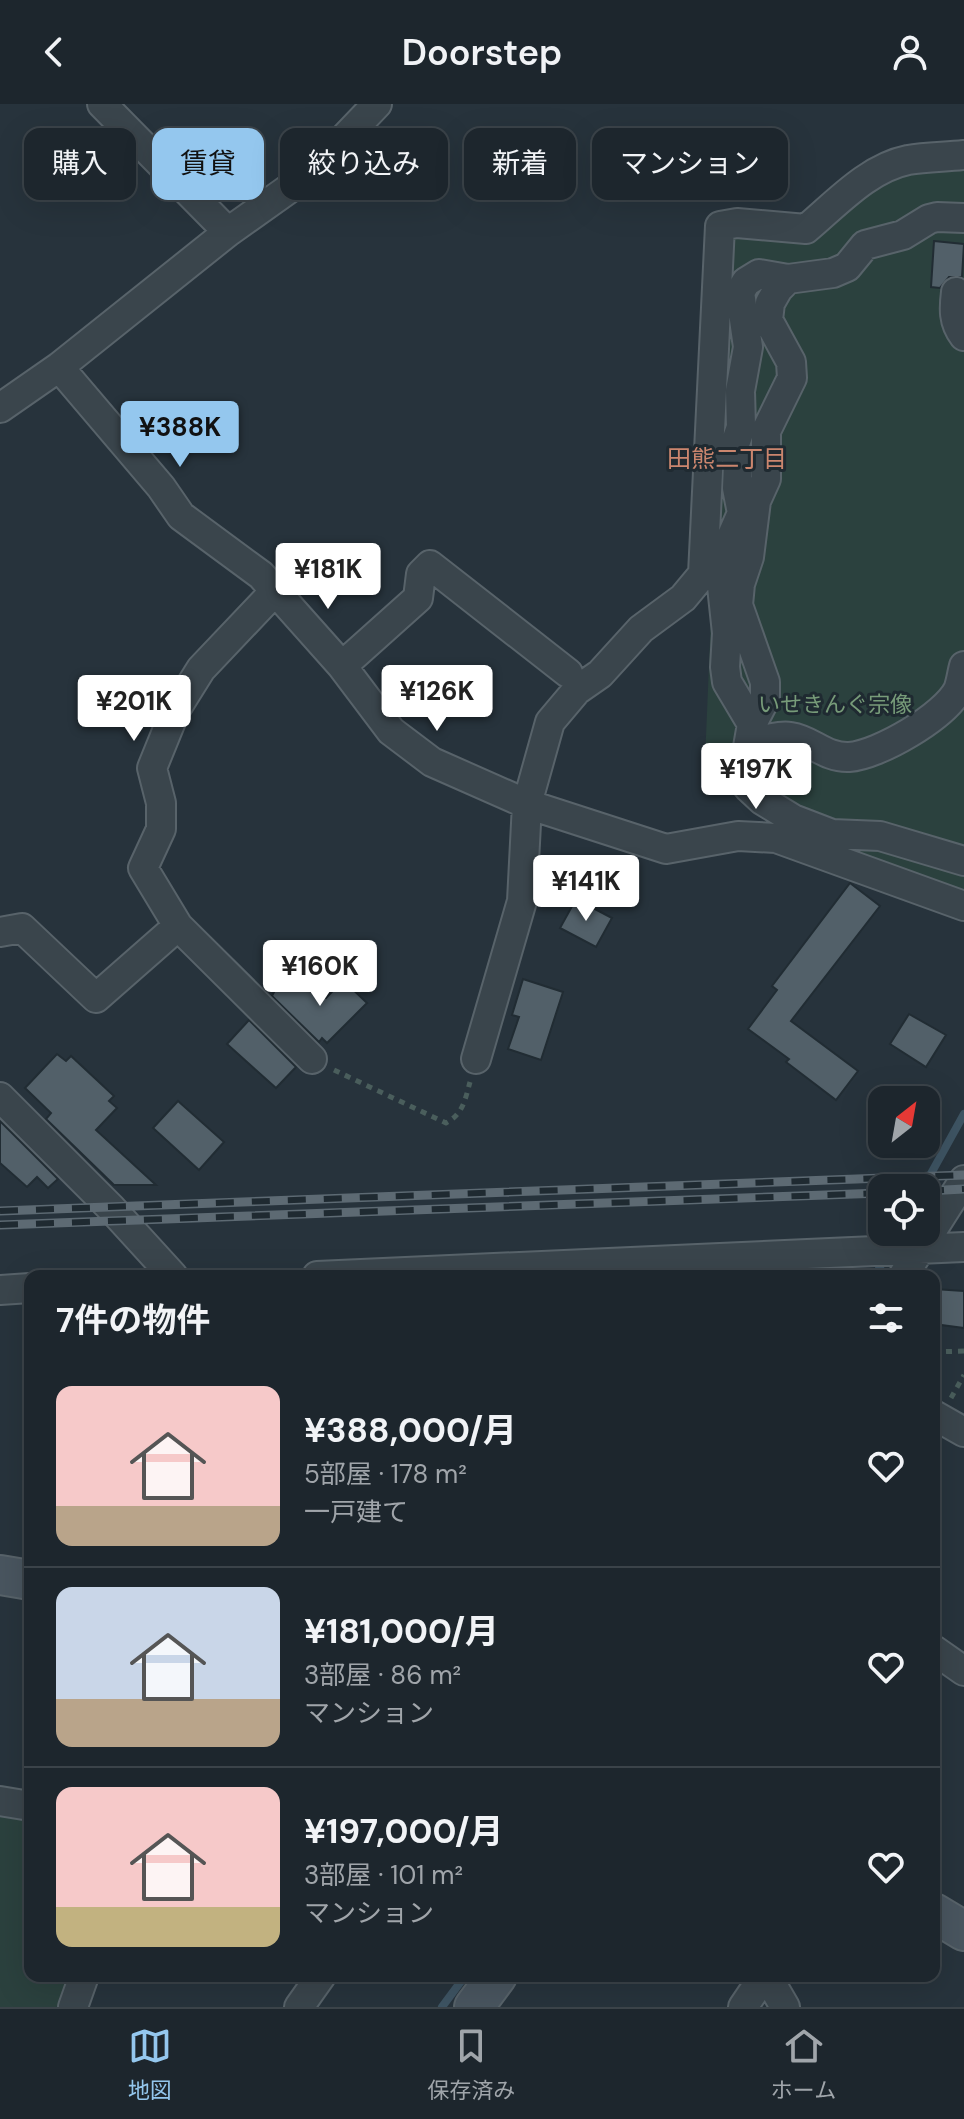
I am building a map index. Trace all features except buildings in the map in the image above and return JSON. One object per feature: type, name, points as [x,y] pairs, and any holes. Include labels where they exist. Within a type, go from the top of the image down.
[{"type":"street","points":[[102,104],[228,232]]},
{"type":"street","points":[[0,408],[59,367],[228,232],[311,173],[377,104]]},
{"type":"street","points":[[476,1059],[522,901],[527,804],[550,722],[577,690],[600,674],[641,629],[683,598],[703,574],[720,226],[737,223],[806,229],[865,180],[891,166],[908,160],[964,155]]},
{"type":"street","points":[[750,508],[739,501],[734,447],[741,427],[740,391],[748,347],[740,292],[746,282],[759,274],[788,279],[833,273],[847,267],[865,245],[903,235],[929,219],[964,218]]},
{"type":"street","points":[[788,279],[770,303],[768,320],[791,362],[792,378],[766,431],[766,479],[727,547],[721,577],[727,633],[727,682],[750,734],[744,770],[748,787],[762,800],[879,877],[964,906]]},
{"type":"street","points":[[956,292],[954,314],[964,336]]},
{"type":"street","points":[[59,367],[161,487],[181,516],[261,575],[342,666],[391,731],[432,762],[527,804],[666,849],[738,836],[828,844],[880,836],[964,861]]},
{"type":"street","points":[[342,666],[418,598],[421,574],[430,565],[568,673]]},
{"type":"street","points":[[275,591],[201,669],[176,709],[152,768],[161,803],[161,829],[143,868],[178,926],[312,1059]]},
{"type":"street","points":[[750,734],[799,739],[834,755],[848,757],[868,753],[892,744],[920,726],[962,684]]},
{"type":"street","points":[[0,932],[22,928],[96,998],[178,926]]},
{"type":"street","points":[[0,1097],[111,1208],[168,1270]]},
{"type":"street","points":[[900,1257],[964,1180]]},
{"type":"street","points":[[599,1270],[740,1267],[900,1257],[964,1247]]},
{"type":"street","points":[[0,1290],[24,1288]]},
{"type":"street","points":[[940,1418],[964,1432]]},
{"type":"street","points":[[0,1575],[24,1579]]},
{"type":"street","points":[[940,1654],[964,1671]]},
{"type":"street","points":[[0,1801],[24,1805]]},
{"type":"street","points":[[940,1917],[964,1931]]},
{"type":"street","points":[[73,2007],[82,1982]]},
{"type":"street","points":[[299,2007],[317,1982]]},
{"type":"street","points":[[474,2007],[493,1982]]},
{"type":"street","points":[[743,2007],[762,1982]]},
{"type":"street","points":[[770,1982],[785,2007]]},
{"type":"path","points":[[312,1059],[446,1123],[463,1108],[476,1059]]},
{"type":"path","points":[[940,1352],[964,1351]]},
{"type":"green space","name":"いせきんぐ宗像","points":[[964,160],[964,896],[781,828],[705,760],[727,235],[803,238],[875,182]]},
{"type":"green space","points":[[0,1811],[24,1815],[24,1982],[71,1982],[61,2007],[0,2007]]},
{"type":"waterway","points":[[931,1174],[964,1114]]},
{"type":"waterway","points":[[878,1270],[886,1256]]},
{"type":"waterway","points":[[442,2007],[461,1982]]},
{"type":"railway","points":[[0,1211],[964,1175]]},
{"type":"railway","points":[[940,1190],[964,1189]]},
{"type":"railway","points":[[0,1225],[868,1194]]},
{"type":"district","name":"田熊二丁目","points":[[727,458]]}]
